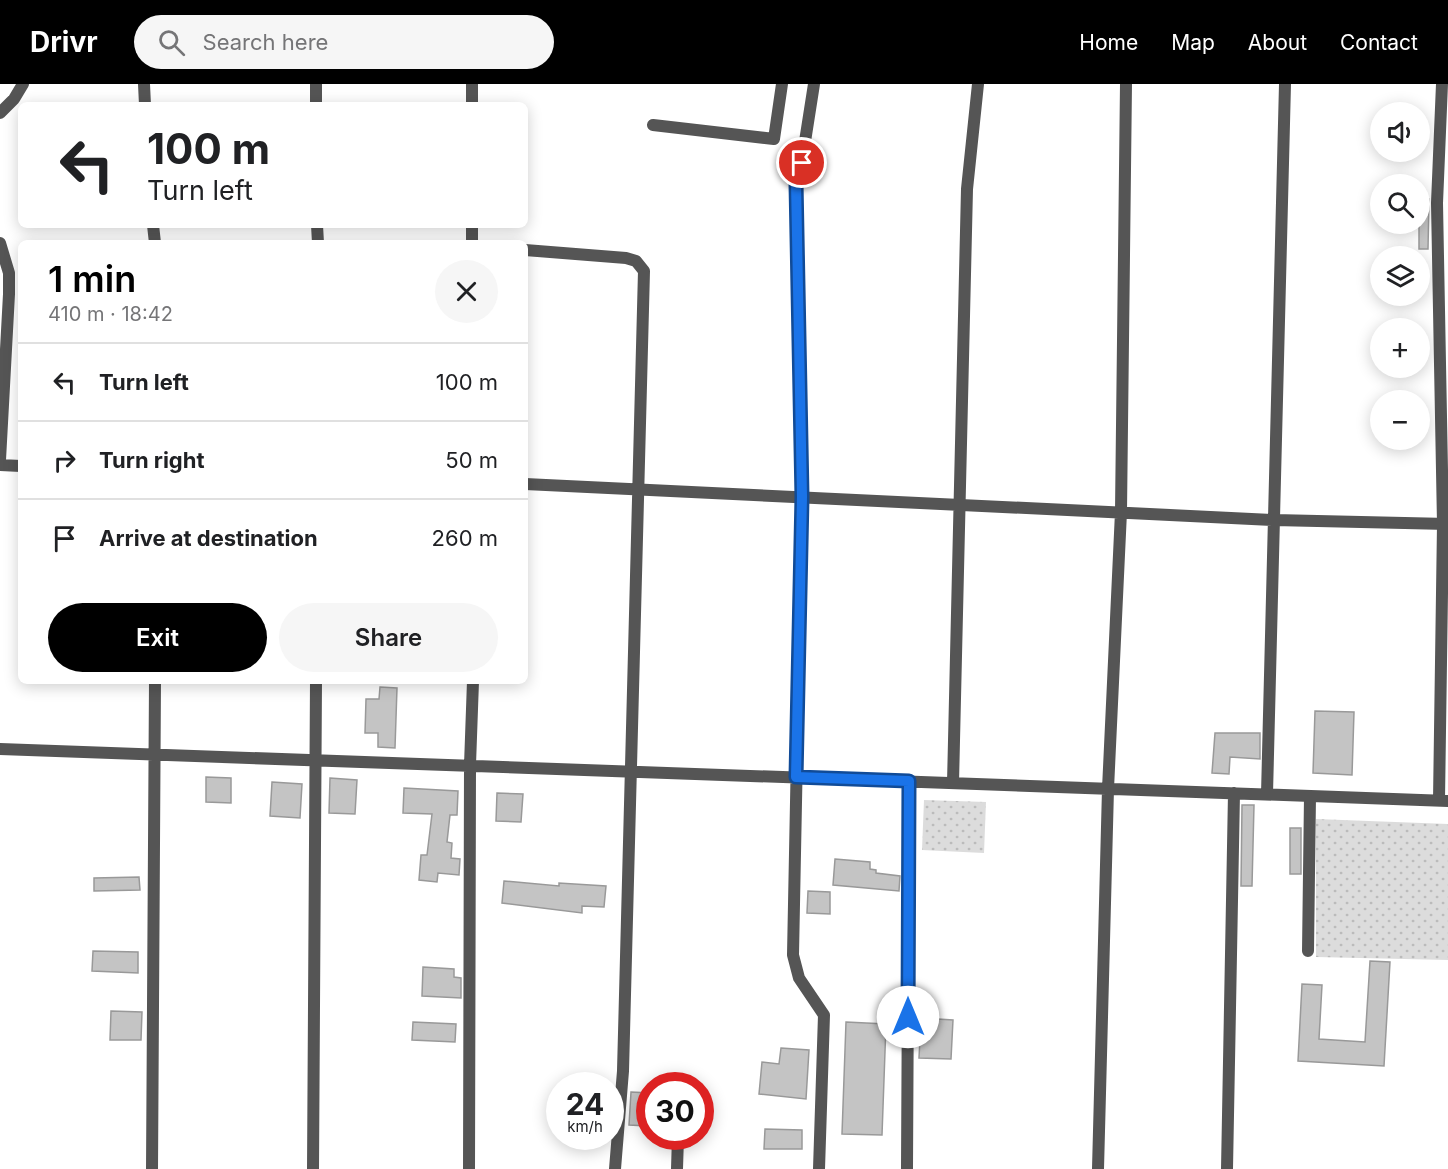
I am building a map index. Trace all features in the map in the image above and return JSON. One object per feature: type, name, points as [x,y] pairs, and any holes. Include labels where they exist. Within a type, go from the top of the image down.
[{"type":"street","points":[[0,113],[14,99],[23,84]]},
{"type":"street","points":[[144,84],[145,102]]},
{"type":"street","points":[[316,84],[316,102]]},
{"type":"street","points":[[472,84],[472,102]]},
{"type":"street","points":[[653,125],[774,139],[782,84]]},
{"type":"street","points":[[814,84],[801,167],[796,183],[802,497],[793,955],[799,978],[820,1006],[825,1020],[819,1169]]},
{"type":"street","points":[[953,783],[967,189],[978,84]]},
{"type":"street","points":[[1098,1169],[1108,789],[1121,512],[1126,84]]},
{"type":"street","points":[[1267,794],[1285,84]]},
{"type":"street","points":[[0,749],[1443,801],[1445,524],[1442,84]]},
{"type":"street","points":[[0,243],[9,273],[9,294],[0,460]]},
{"type":"street","points":[[528,250],[626,258],[636,261],[644,271],[640,490],[629,770],[623,1071],[615,1169]]},
{"type":"street","points":[[0,465],[18,466]]},
{"type":"street","points":[[528,484],[1274,520],[1445,524]]},
{"type":"street","points":[[152,1169],[155,684]]},
{"type":"street","points":[[313,1169],[316,684]]},
{"type":"street","points":[[469,1169],[470,765],[473,684]]},
{"type":"street","points":[[907,1169],[909,781]]},
{"type":"street","points":[[1227,1169],[1234,793]]},
{"type":"street","points":[[1308,951],[1310,796]]},
{"type":"street","points":[[677,1169],[678,1150]]},
{"type":"shaded area","points":[[924,800],[986,802],[984,853],[922,850]]},
{"type":"shaded area","points":[[1316,819],[1448,824],[1448,960],[1316,957]]},
{"type":"building","points":[[1419,234],[1428,234],[1428,246],[1419,246]]},
{"type":"building","points":[[380,687],[397,688],[395,748],[378,747],[378,733],[365,733],[366,699],[379,699]]},
{"type":"building","points":[[1315,711],[1354,712],[1352,775],[1313,773]]},
{"type":"building","points":[[1215,733],[1260,733],[1260,759],[1230,757],[1229,774],[1212,773]]},
{"type":"building","points":[[206,777],[231,778],[231,803],[206,802]]},
{"type":"building","points":[[330,778],[357,780],[355,814],[329,813]]},
{"type":"building","points":[[272,782],[302,784],[300,818],[270,816]]},
{"type":"building","points":[[404,788],[458,791],[457,815],[450,815],[447,842],[452,843],[451,858],[460,859],[459,875],[438,873],[437,882],[419,880],[421,855],[427,855],[432,814],[403,813]]},
{"type":"building","points":[[497,793],[523,794],[521,822],[496,821]]},
{"type":"building","points":[[1242,805],[1254,805],[1252,886],[1241,886]]},
{"type":"building","points":[[1290,828],[1301,828],[1301,874],[1290,874]]},
{"type":"building","points":[[835,859],[870,862],[870,869],[876,870],[876,873],[900,876],[899,891],[833,885]]},
{"type":"building","points":[[139,877],[140,890],[94,891],[94,878]]},
{"type":"building","points":[[504,881],[559,886],[559,883],[606,886],[604,907],[582,906],[582,913],[502,903]]},
{"type":"building","points":[[808,891],[830,892],[830,914],[807,913]]},
{"type":"building","points":[[93,951],[138,952],[138,973],[92,971]]},
{"type":"building","points":[[1370,961],[1390,962],[1384,1066],[1298,1061],[1302,984],[1322,985],[1319,1039],[1365,1042]]},
{"type":"building","points":[[423,967],[454,969],[454,977],[461,978],[461,998],[422,996]]},
{"type":"building","points":[[111,1011],[142,1012],[141,1040],[110,1040]]},
{"type":"building","points":[[921,1018],[953,1020],[951,1059],[919,1058]]},
{"type":"building","points":[[413,1022],[456,1024],[455,1042],[412,1040]]},
{"type":"building","points":[[846,1022],[886,1024],[882,1135],[842,1134]]},
{"type":"building","points":[[781,1048],[809,1050],[806,1099],[759,1094],[762,1062],[779,1064]]},
{"type":"building","points":[[631,1092],[636,1092],[636,1125],[629,1125]]},
{"type":"building","points":[[765,1129],[802,1130],[802,1149],[764,1149]]},
{"type":"route","points":[[802,163],[796,180],[802,497],[796,777],[909,781],[908,1017]]}]
